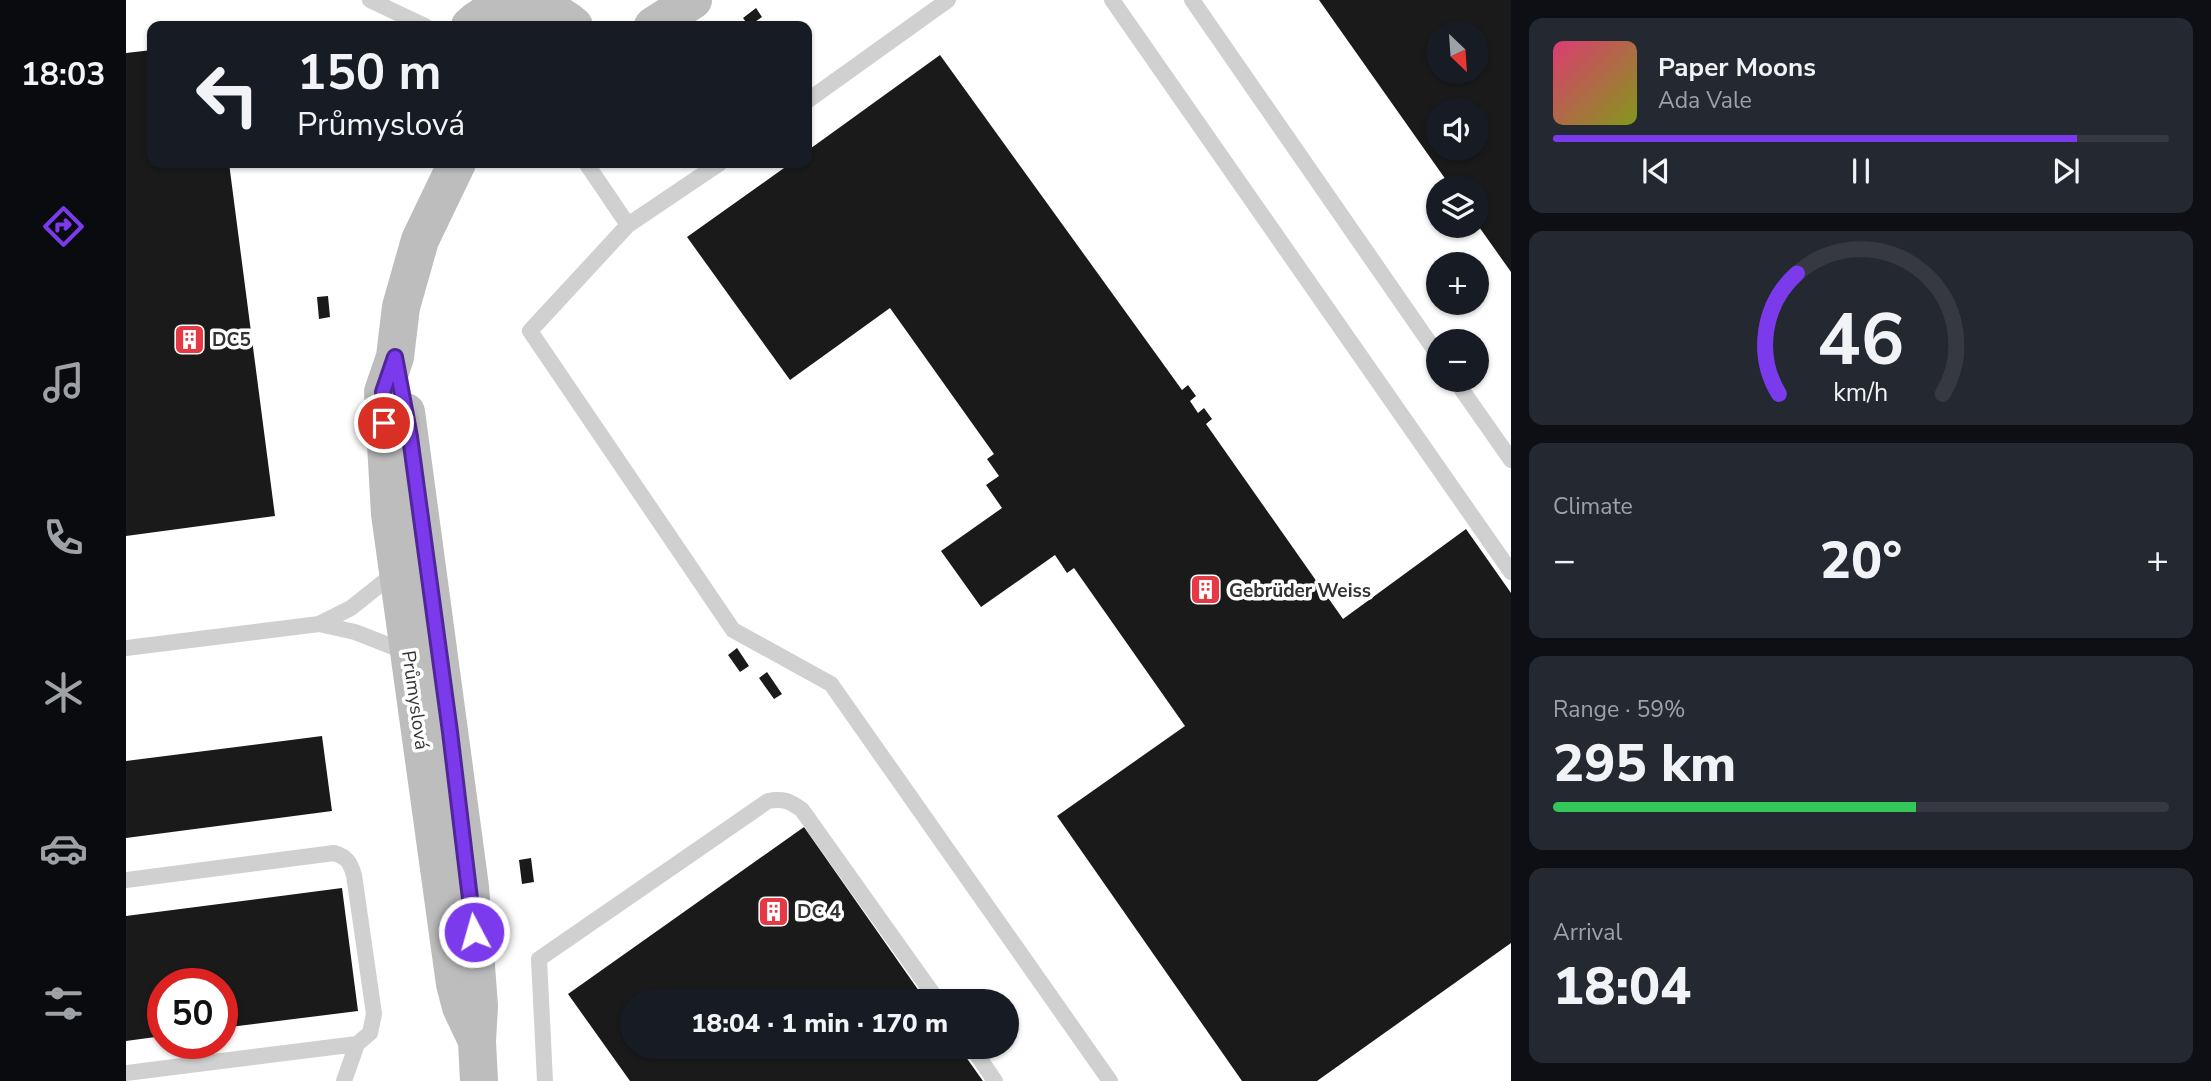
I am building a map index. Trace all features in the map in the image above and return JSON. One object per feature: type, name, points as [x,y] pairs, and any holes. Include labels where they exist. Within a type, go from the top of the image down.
[{"type":"main road","points":[[661,21],[693,0]]},
{"type":"main road","points":[[476,21],[488,10],[505,1],[527,1],[543,2],[570,21]]},
{"type":"main road","name":"Průmyslová","points":[[455,168],[420,240],[401,307],[395,357],[383,392],[390,514],[455,985],[461,1007],[477,1041]]},
{"type":"main road","name":"Průmyslová","points":[[395,357],[413,463],[470,887],[479,1006],[479,1081]]},
{"type":"lane","points":[[370,0],[414,21]]},
{"type":"lane","points":[[812,97],[948,0]]},
{"type":"lane","points":[[1112,0],[1511,572]]},
{"type":"lane","points":[[1192,0],[1426,338]]},
{"type":"lane","points":[[589,168],[628,226]]},
{"type":"lane","points":[[713,168],[628,226],[530,331],[733,630],[831,684],[1110,1081]]},
{"type":"lane","points":[[1463,392],[1511,460]]},
{"type":"lane","points":[[126,648],[319,624],[351,608],[398,571]]},
{"type":"lane","points":[[319,624],[355,632],[410,653]]},
{"type":"lane","points":[[545,1081],[539,959],[768,801],[790,801],[802,810],[929,989]]},
{"type":"lane","points":[[126,880],[334,853],[349,860],[354,875],[374,1014],[370,1033],[357,1044],[344,1081]]},
{"type":"lane","points":[[126,1073],[357,1044]]},
{"type":"lane","points":[[980,1059],[995,1081]]},
{"type":"building","points":[[1319,0],[1511,0],[1511,272],[1487,238],[1489,175],[1443,175],[1433,161],[1489,161],[1489,98],[1426,98],[1426,152]]},
{"type":"building","points":[[756,8],[762,17],[756,21],[745,21],[743,18]]},
{"type":"building","name":"DC5","points":[[147,51],[147,168],[230,168],[275,516],[126,536],[126,53]]},
{"type":"building","points":[[940,55],[1182,390],[1188,385],[1196,396],[1190,401],[1198,413],[1204,408],[1212,419],[1206,424],[1343,619],[1466,529],[1511,593],[1511,943],[1317,1081],[1242,1081],[1057,816],[1185,726],[1074,568],[1067,573],[1055,555],[981,607],[941,551],[1002,508],[986,485],[999,476],[987,459],[994,454],[890,308],[790,380],[687,237],[784,168],[812,168],[812,147]]},
{"type":"building","points":[[328,296],[330,317],[319,319],[317,297]]},
{"type":"building","points":[[737,648],[749,666],[740,672],[728,655]]},
{"type":"building","points":[[767,672],[782,694],[774,699],[759,678]]},
{"type":"building","points":[[322,736],[332,811],[126,838],[126,761]]},
{"type":"building","name":"DC 4","points":[[804,827],[918,989],[620,989],[620,1059],[967,1059],[983,1081],[630,1081],[568,994]]},
{"type":"building","points":[[531,858],[534,882],[522,884],[519,860]]},
{"type":"building","points":[[342,888],[358,1011],[238,1026],[238,968],[147,968],[147,1038],[126,1041],[126,916]]},
{"type":"place","name":"DC5","points":[[189,339]]},
{"type":"place","name":"Gebrüder Weiss","points":[[1206,590]]},
{"type":"place","name":"DC 4","points":[[774,911]]},
{"type":"route","points":[[384,423],[383,392],[395,357],[410,437],[474,932]]}]
